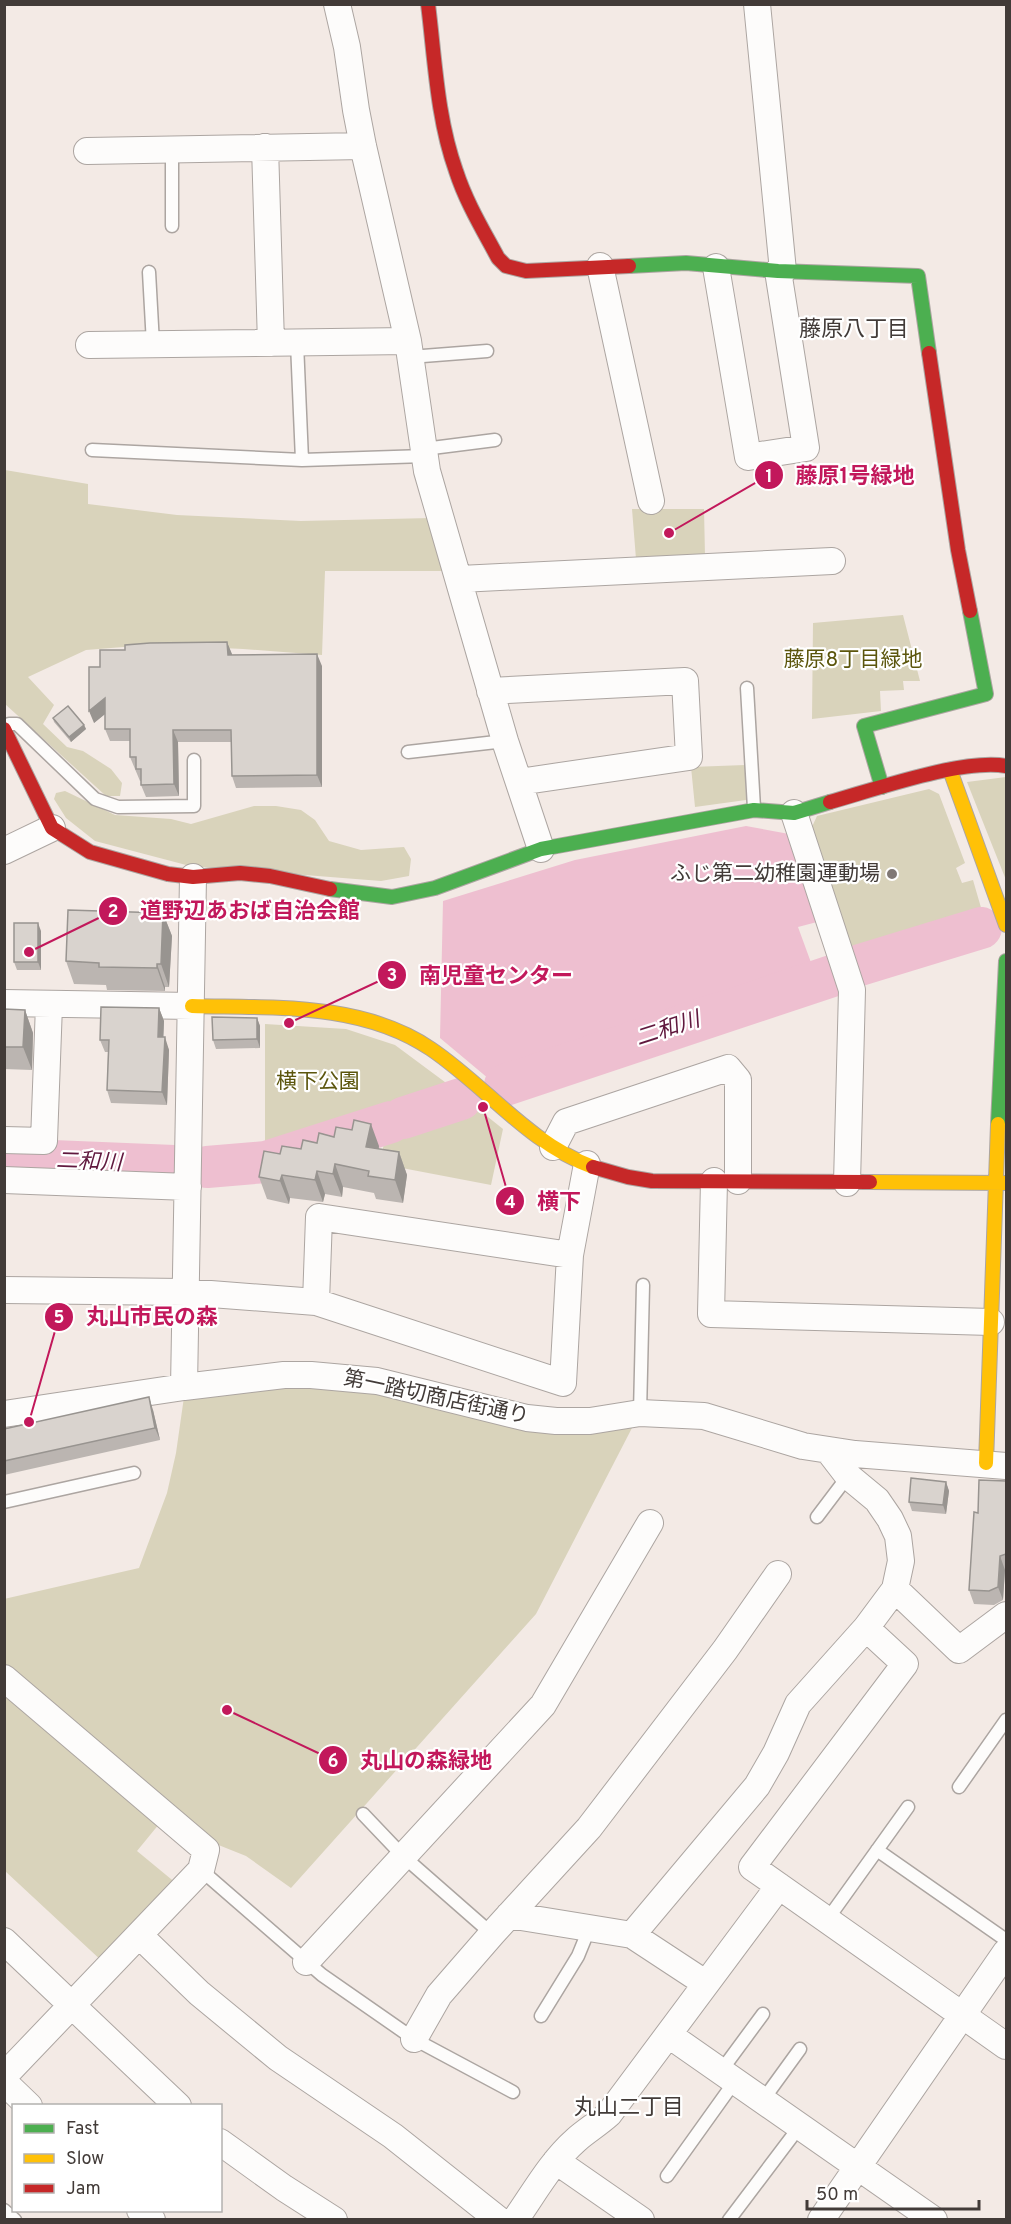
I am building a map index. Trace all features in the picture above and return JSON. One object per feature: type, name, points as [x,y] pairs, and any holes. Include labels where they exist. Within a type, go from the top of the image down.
[{"type":"street","points":[[337,4],[347,47],[363,146],[409,349],[427,471],[505,741],[542,849]]},
{"type":"street","points":[[428,4],[441,109],[452,159],[464,192],[498,258],[506,266],[526,271],[686,263],[781,271],[918,276],[958,550],[986,694],[864,726],[882,787]]},
{"type":"street","points":[[716,267],[748,457],[806,448],[781,271],[757,4]]},
{"type":"street","points":[[87,151],[363,146]]},
{"type":"street","points":[[265,147],[271,343]]},
{"type":"street","points":[[600,266],[651,501]]},
{"type":"street","points":[[89,345],[297,342],[409,349]]},
{"type":"street","points":[[460,579],[832,561]]},
{"type":"street","points":[[490,691],[686,681],[689,757],[519,782]]},
{"type":"street","points":[[4,729],[52,828],[90,852],[168,874],[193,877],[240,873],[270,876],[343,892],[392,897],[435,888],[494,864],[542,849],[754,810],[794,813],[950,770],[995,764],[1006,766]]},
{"type":"street","points":[[950,770],[1006,925]]},
{"type":"street","points":[[794,813],[852,990],[848,1183]]},
{"type":"street","points":[[4,851],[52,828]]},
{"type":"street","points":[[184,1387],[193,877]]},
{"type":"street","points":[[996,1464],[991,1322],[1001,1183],[1006,961]]},
{"type":"street","points":[[4,1003],[192,1006],[350,1014],[378,1022],[431,1049],[526,1129],[553,1147],[587,1164],[650,1181],[1001,1183]]},
{"type":"street","points":[[4,1140],[44,1141],[49,1005]]},
{"type":"street","points":[[553,1147],[566,1122],[729,1068],[738,1080],[711,1314],[991,1322]]},
{"type":"street","points":[[4,1290],[185,1292],[316,1302],[563,1383],[570,1255],[587,1164]]},
{"type":"street","points":[[4,1180],[188,1173]]},
{"type":"street","points":[[316,1302],[319,1217],[570,1255]]},
{"type":"street","name":"第一踏切商店街通り","points":[[4,1414],[184,1387],[284,1375],[336,1376],[377,1381],[527,1418],[590,1421],[640,1413],[704,1416],[803,1446],[855,1454],[996,1464]]},
{"type":"street","points":[[632,1935],[757,1786],[776,1753],[798,1704],[866,1628],[895,1589],[901,1561],[898,1536],[890,1519],[877,1500],[848,1476],[828,1450]]},
{"type":"street","points":[[306,1962],[543,1705],[650,1523]]},
{"type":"street","points":[[414,2039],[439,1995],[596,1819],[705,1677],[778,1574]]},
{"type":"street","points":[[895,1589],[958,1650],[1006,1615]]},
{"type":"street","points":[[866,1628],[905,1664],[752,1867],[1006,2046]]},
{"type":"street","points":[[4,1678],[206,1850],[201,1870],[4,2076]]},
{"type":"street","points":[[515,2220],[556,2161],[576,2140],[609,2114],[778,1886]]},
{"type":"street","points":[[500,1925],[589,1929],[632,1935],[705,1983]]},
{"type":"street","points":[[139,1935],[199,1993],[278,2058],[393,2136],[500,2220]]},
{"type":"street","points":[[4,1941],[176,2104]]},
{"type":"street","points":[[821,2220],[1006,1952]]},
{"type":"street","points":[[669,2035],[934,2220]]},
{"type":"street","points":[[4,2082],[27,2104]]},
{"type":"street","points":[[222,2143],[334,2220]]},
{"type":"street","points":[[556,2161],[641,2220]]},
{"type":"lane","points":[[172,149],[172,226]]},
{"type":"lane","points":[[149,272],[153,344]]},
{"type":"lane","points":[[297,342],[302,460]]},
{"type":"lane","points":[[409,349],[487,351]]},
{"type":"lane","points":[[92,450],[302,460],[424,452],[495,440]]},
{"type":"lane","points":[[747,688],[754,810]]},
{"type":"lane","points":[[4,724],[17,724],[95,799],[118,807],[194,806],[194,760]]},
{"type":"lane","points":[[408,752],[505,741]]},
{"type":"lane","points":[[640,1413],[643,1285]]},
{"type":"lane","points":[[4,1502],[134,1473]]},
{"type":"lane","points":[[817,1517],[848,1476]]},
{"type":"lane","points":[[959,1787],[1006,1720]]},
{"type":"lane","points":[[827,1920],[908,1807]]},
{"type":"lane","points":[[363,1814],[403,1856],[500,1925]]},
{"type":"lane","points":[[877,1850],[1006,1940]]},
{"type":"lane","points":[[201,1870],[322,1976],[414,2039],[513,2092]]},
{"type":"lane","points":[[541,2016],[578,1956],[589,1929]]},
{"type":"lane","points":[[667,2176],[763,2014]]},
{"type":"lane","points":[[763,2100],[800,2049]]},
{"type":"lane","points":[[729,2220],[800,2126]]},
{"type":"lane","points":[[4,2210],[15,2220]]},
{"type":"green space","points":[[5,470],[88,484],[88,504],[177,515],[301,521],[431,518],[444,571],[325,571],[322,655],[243,649],[136,646],[86,650],[28,677],[54,705],[43,724],[67,747],[83,751],[111,769],[122,783],[120,796],[106,796],[5,704]]},
{"type":"green space","points":[[632,509],[704,509],[705,556],[636,559]]},
{"type":"green space","name":"藤原8丁目緑地","points":[[903,615],[920,681],[903,681],[904,690],[880,691],[881,711],[812,719],[813,623]]},
{"type":"green space","points":[[745,765],[746,800],[695,807],[691,767]]},
{"type":"green space","points":[[1006,777],[1006,880],[967,782]]},
{"type":"green space","name":"ふじ第二幼稚園運動場","points":[[929,789],[939,794],[965,863],[956,868],[962,883],[973,880],[984,918],[856,961],[811,829],[817,816]]},
{"type":"green space","points":[[65,791],[115,815],[171,819],[191,824],[254,806],[276,806],[301,810],[315,820],[329,841],[361,850],[404,847],[411,859],[409,876],[381,881],[190,866],[95,841],[66,818],[54,799],[56,793]]},
{"type":"green space","name":"横下公園","points":[[265,1024],[346,1029],[395,1045],[457,1091],[265,1158]]},
{"type":"green space","name":"横下公園","points":[[473,1105],[503,1129],[491,1185],[381,1164],[385,1133]]},
{"type":"green space","points":[[283,1384],[336,1385],[633,1426],[536,1614],[291,1888],[246,1856],[216,1844],[173,1807],[137,1851],[177,1884],[104,1963],[5,1871],[4,1599],[139,1568],[167,1493],[176,1453],[184,1397]]},
{"type":"shaded area","points":[[746,826],[789,834],[817,922],[798,927],[813,968],[489,1079],[440,1038],[443,901],[575,860]]},
{"type":"building","points":[[227,642],[228,655],[317,654],[317,775],[232,776],[231,730],[173,730],[174,784],[141,785],[141,769],[136,769],[136,757],[130,757],[130,729],[105,729],[105,698],[89,711],[89,667],[100,667],[100,650],[125,650],[125,645]]},
{"type":"building","points":[[68,706],[84,725],[69,737],[53,718]]},
{"type":"building","points":[[68,910],[163,913],[161,964],[157,964],[157,968],[99,967],[99,963],[66,961]]},
{"type":"building","points":[[14,923],[38,923],[38,962],[14,962]]},
{"type":"building","points":[[101,1007],[159,1008],[158,1037],[165,1037],[162,1092],[107,1090],[109,1040],[100,1040]]},
{"type":"building","points":[[4,1009],[25,1010],[23,1047],[4,1047]]},
{"type":"building","points":[[212,1017],[257,1018],[257,1039],[213,1040]]},
{"type":"building","points":[[354,1120],[371,1124],[366,1147],[399,1152],[395,1180],[368,1176],[369,1171],[335,1164],[333,1174],[317,1171],[315,1180],[282,1175],[280,1181],[259,1177],[264,1151],[280,1154],[282,1146],[301,1149],[303,1140],[317,1143],[319,1133],[334,1137],[336,1127],[352,1130]]},
{"type":"building","points":[[149,1397],[155,1428],[4,1461],[4,1429]]},
{"type":"building","points":[[911,1478],[946,1482],[943,1505],[909,1502]]},
{"type":"building","points":[[979,1480],[1006,1481],[1006,1554],[1000,1556],[998,1587],[989,1591],[969,1590],[974,1512],[978,1513]]},
{"type":"waterway","name":"二和川","points":[[860,965],[981,928]]},
{"type":"waterway","name":"二和川","points":[[505,1085],[832,976]]},
{"type":"waterway","name":"二和川","points":[[403,1118],[461,1099]]},
{"type":"waterway","name":"二和川","points":[[207,1167],[266,1162],[391,1122]]},
{"type":"waterway","name":"二和川","points":[[4,1159],[174,1166]]},
{"type":"traffic: fast","points":[[629,266],[686,263],[778,271],[918,276],[929,353]]},
{"type":"traffic: fast","points":[[882,787],[864,726],[986,694],[970,611]]},
{"type":"traffic: fast","points":[[330,889],[392,897],[435,888],[541,849],[754,810],[794,813],[830,802]]},
{"type":"traffic: fast","points":[[998,1124],[1006,961]]},
{"type":"traffic: slow","points":[[950,770],[1006,925]]},
{"type":"traffic: slow","points":[[192,1006],[316,1011],[346,1015],[404,1034],[431,1049],[451,1064],[548,1144],[593,1167]]},
{"type":"traffic: slow","points":[[986,1463],[998,1124]]},
{"type":"traffic: slow","points":[[870,1182],[1006,1183]]},
{"type":"traffic: jam","points":[[428,4],[437,89],[450,151],[465,194],[498,258],[506,266],[526,271],[629,266]]},
{"type":"traffic: jam","points":[[929,353],[958,550],[970,611]]},
{"type":"traffic: jam","points":[[4,729],[52,828],[90,852],[168,874],[193,877],[240,873],[270,876],[330,889]]},
{"type":"traffic: jam","points":[[830,802],[943,771],[988,765],[1006,766]]},
{"type":"traffic: jam","points":[[593,1167],[652,1181],[870,1182]]},
{"type":"place","name":"藤原1号緑地","points":[[669,533]]},
{"type":"place","name":"ふじ第二幼稚園運動場","points":[[892,874]]},
{"type":"place","name":"道野辺あおば自治会館","points":[[29,952]]},
{"type":"place","name":"南児童センター","points":[[289,1023]]},
{"type":"place","name":"横下","points":[[483,1107]]},
{"type":"place","name":"丸山市民の森","points":[[29,1422]]},
{"type":"place","name":"丸山の森緑地","points":[[227,1710]]},
{"type":"district","name":"藤原八丁目","points":[[854,330]]},
{"type":"district","name":"丸山二丁目","points":[[629,2108]]}]
